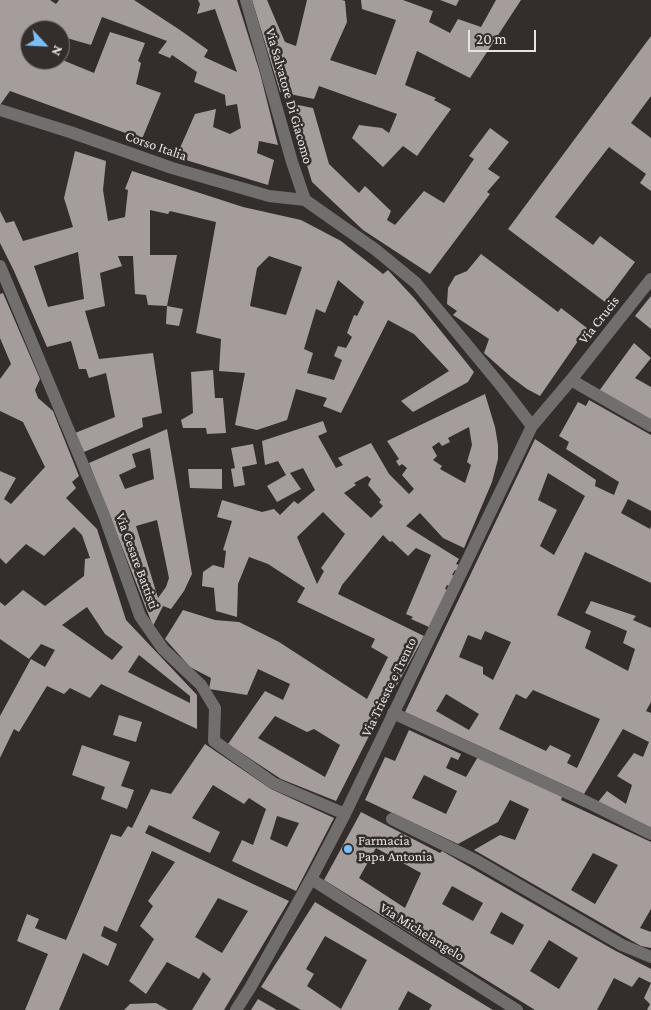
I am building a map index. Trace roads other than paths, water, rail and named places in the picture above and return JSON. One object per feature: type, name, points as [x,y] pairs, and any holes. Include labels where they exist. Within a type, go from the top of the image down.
[{"type":"street","name":"Via Salvatore Di Giacomo","points":[[246,0],[292,162],[305,200]]},
{"type":"street","name":"Corso Italia","points":[[0,110],[70,132],[181,171],[269,196],[305,200]]},
{"type":"street","points":[[305,200],[376,250],[416,283],[532,426]]},
{"type":"street","name":"Via Cesare Battisti","points":[[0,266],[104,515],[140,616],[163,649],[201,685],[210,700],[214,708],[214,741],[273,783],[345,814]]},
{"type":"street","name":"Via Crucis","points":[[571,380],[651,279]]},
{"type":"street","points":[[571,380],[651,426]]},
{"type":"street","name":"Via Trieste e Trento","points":[[236,1010],[311,879],[345,814],[532,426],[571,380]]},
{"type":"street","points":[[394,713],[587,802],[651,834]]},
{"type":"street","points":[[392,819],[477,861],[622,946],[651,957]]},
{"type":"street","name":"Via Michelangelo","points":[[311,879],[517,1010]]},
{"type":"place","name":"Farmacia Papa Antonia","points":[[348,849]]}]
